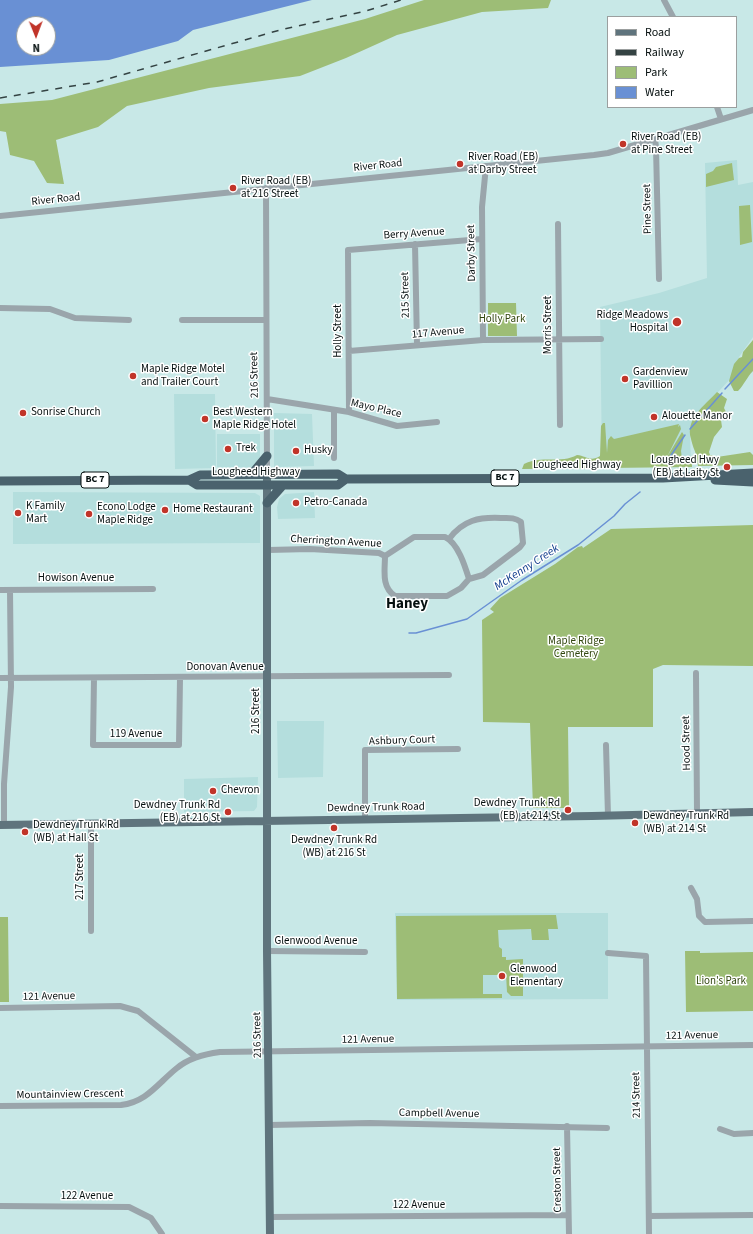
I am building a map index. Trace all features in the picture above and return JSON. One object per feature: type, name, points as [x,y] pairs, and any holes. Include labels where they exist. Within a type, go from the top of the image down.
[{"type":"highway","points":[[252,474],[267,456]]},
{"type":"highway","name":"Lougheed Highway","points":[[663,478],[753,473]]},
{"type":"highway","name":"Lougheed Highway","points":[[0,481],[189,480],[200,475],[252,474],[338,474],[346,479]]},
{"type":"highway","name":"Lougheed Highway","points":[[189,480],[197,485],[338,484],[346,479],[663,478],[753,482]]},
{"type":"highway","points":[[267,503],[283,485]]},
{"type":"main road","name":"216 Street","points":[[267,474],[267,952],[270,1234]]},
{"type":"main road","name":"Dewdney Trunk Road","points":[[2,825],[608,816],[753,812]]},
{"type":"street","points":[[664,0],[672,16]]},
{"type":"street","points":[[717,108],[721,119]]},
{"type":"street","name":"River Road","points":[[0,216],[601,154],[753,110]]},
{"type":"street","name":"Pine Street","points":[[654,139],[656,147],[659,279]]},
{"type":"street","name":"Darby Street","points":[[483,340],[482,207],[486,166]]},
{"type":"street","name":"216 Street","points":[[266,188],[267,474]]},
{"type":"street","name":"Morris Street","points":[[558,224],[560,425]]},
{"type":"street","name":"Berry Avenue","points":[[348,250],[482,239]]},
{"type":"street","name":"215 Street","points":[[415,244],[417,345]]},
{"type":"street","name":"Holly Street","points":[[348,250],[349,412]]},
{"type":"street","points":[[0,308],[50,309],[75,318],[129,320]]},
{"type":"street","points":[[182,320],[266,320]]},
{"type":"street","name":"117 Avenue","points":[[349,350],[483,340],[601,339]]},
{"type":"street","points":[[266,399],[334,410]]},
{"type":"street","name":"Mayo Place","points":[[334,458],[334,410],[349,412],[397,426],[437,422]]},
{"type":"street","points":[[385,556],[385,583],[388,592],[395,596],[447,596],[461,588],[469,579],[483,575],[520,547],[523,543],[521,522],[515,518],[478,518],[463,524],[449,539],[466,567],[469,579]]},
{"type":"street","name":"Cherrington Avenue","points":[[268,550],[310,549],[379,553],[385,556],[414,537],[445,537],[449,539]]},
{"type":"street","name":"Howison Avenue","points":[[0,590],[153,589]]},
{"type":"street","points":[[2,825],[4,784],[3,730],[10,678],[10,590]]},
{"type":"street","name":"Hood Street","points":[[696,672],[698,813]]},
{"type":"street","name":"Donovan Avenue","points":[[0,678],[268,678],[449,675]]},
{"type":"street","name":"119 Avenue","points":[[94,678],[93,745],[179,745],[180,678]]},
{"type":"street","points":[[606,745],[608,816]]},
{"type":"street","name":"Ashbury Court","points":[[365,819],[365,750],[458,749]]},
{"type":"street","name":"217 Street","points":[[91,823],[91,931]]},
{"type":"street","points":[[691,888],[697,898],[698,916],[702,920],[709,922],[753,921]]},
{"type":"street","name":"Glenwood Avenue","points":[[267,952],[365,952]]},
{"type":"street","name":"214 Street","points":[[608,953],[646,956],[649,1234]]},
{"type":"street","name":"121 Avenue","points":[[0,1008],[120,1006],[138,1011],[196,1057],[220,1052],[753,1045]]},
{"type":"street","name":"Mountainview Crescent","points":[[0,1106],[121,1105],[133,1103],[145,1097],[176,1069],[196,1057]]},
{"type":"street","name":"Campbell Avenue","points":[[270,1125],[370,1123],[607,1128]]},
{"type":"street","name":"Creston Street","points":[[567,1126],[568,1234]]},
{"type":"street","points":[[720,1129],[734,1134],[753,1133]]},
{"type":"street","name":"122 Avenue","points":[[0,1206],[129,1207],[151,1218],[162,1234]]},
{"type":"street","name":"122 Avenue","points":[[270,1217],[568,1215]]},
{"type":"street","points":[[649,1216],[753,1216]]},
{"type":"shaded area","name":"Ridge Meadows Hospital","points":[[737,160],[738,185],[753,182],[753,337],[739,357],[732,377],[708,403],[690,434],[691,465],[602,465],[600,307],[659,293],[707,278],[705,163]]},
{"type":"shaded area","points":[[174,394],[215,394],[216,468],[175,469]]},
{"type":"shaded area","points":[[274,413],[312,414],[314,466],[274,467]]},
{"type":"shaded area","points":[[217,434],[260,434],[260,459],[253,467],[217,467]]},
{"type":"shaded area","points":[[13,492],[255,493],[260,496],[260,543],[13,544]]},
{"type":"shaded area","name":"Petro-Canada","points":[[314,492],[315,518],[278,519],[277,507],[279,499],[285,494]]},
{"type":"shaded area","points":[[277,721],[324,721],[323,777],[278,778]]},
{"type":"shaded area","points":[[258,777],[257,807],[254,811],[184,812],[184,779]]},
{"type":"shaded area","name":"Glenwood Elementary","points":[[395,913],[608,913],[608,999],[397,1000]]},
{"type":"green space","points":[[424,0],[551,0],[548,8],[482,12],[397,35],[346,58],[300,76],[209,88],[127,106],[98,127],[56,140],[64,184],[47,183],[34,161],[10,155],[6,132],[0,131],[0,104],[52,100],[365,19]]},
{"type":"green space","points":[[732,163],[734,180],[706,187],[706,174],[713,171],[716,167]]},
{"type":"green space","points":[[750,205],[752,242],[740,245],[739,206]]},
{"type":"green space","name":"Holly Park","points":[[488,303],[516,303],[517,336],[488,336]]},
{"type":"green space","points":[[753,340],[753,371],[738,391],[734,391],[729,381],[734,364],[739,358],[742,357],[743,352]]},
{"type":"green space","points":[[717,392],[727,399],[724,408],[726,412],[721,420],[722,427],[714,437],[709,452],[710,455],[717,457],[750,452],[753,455],[753,465],[698,466],[691,439],[691,425],[697,413]]},
{"type":"green space","points":[[605,423],[607,453],[608,440],[611,436],[614,439],[679,424],[678,427],[680,425],[681,429],[667,457],[682,432],[684,435],[681,451],[682,459],[692,459],[692,467],[522,469],[524,464],[537,460],[564,459],[577,455],[591,459],[597,458],[600,456],[601,426]]},
{"type":"green space","name":"Maple Ridge Cemetery","points":[[753,525],[753,666],[663,665],[653,669],[653,727],[568,727],[569,808],[533,808],[530,723],[483,722],[482,620],[494,612],[490,609],[500,598],[555,564],[578,547],[582,546],[583,548],[611,529]]},
{"type":"green space","points":[[556,915],[558,929],[548,929],[549,940],[532,940],[531,929],[498,930],[499,947],[502,949],[502,957],[506,957],[506,960],[523,959],[523,996],[511,996],[507,992],[506,974],[483,975],[483,994],[502,994],[502,998],[397,999],[396,916]]},
{"type":"green space","points":[[0,917],[8,917],[9,1002],[0,1002]]},
{"type":"green space","name":"Lion's Park","points":[[685,951],[700,951],[700,953],[753,952],[753,1011],[686,1012]]},
{"type":"water","points":[[0,0],[312,0],[193,30],[178,41],[109,60],[0,67]]},
{"type":"waterway","name":"McKenny Creek","points":[[725,389],[753,359]]},
{"type":"waterway","name":"McKenny Creek","points":[[690,429],[722,393]]},
{"type":"waterway","name":"McKenny Creek","points":[[667,461],[685,435]]},
{"type":"waterway","name":"McKenny Creek","points":[[409,633],[416,633],[467,619],[522,580],[578,545],[614,516],[625,504],[640,492]]},
{"type":"railway","points":[[0,98],[97,82],[280,30],[366,11],[401,0]]},
{"type":"place","name":"River Road (EB) at Pine Street","points":[[623,144]]},
{"type":"place","name":"River Road (EB) at Darby Street","points":[[460,164]]},
{"type":"place","name":"River Road (EB) at 216 Street","points":[[233,188]]},
{"type":"place","name":"Ridge Meadows Hospital","points":[[677,322]]},
{"type":"place","name":"Maple Ridge Motel and Trailer Court","points":[[133,376]]},
{"type":"place","name":"Gardenview Pavillion","points":[[625,379]]},
{"type":"place","name":"Sonrise Church","points":[[23,413]]},
{"type":"place","name":"Alouette Manor","points":[[654,417]]},
{"type":"place","name":"Best Western Maple Ridge Hotel","points":[[205,419]]},
{"type":"place","name":"Trek","points":[[228,449]]},
{"type":"place","name":"Husky","points":[[296,451]]},
{"type":"place","name":"Lougheed Hwy (EB) at Laity St","points":[[727,467]]},
{"type":"place","name":"Petro-Canada","points":[[296,503]]},
{"type":"place","name":"Home Restaurant","points":[[165,510]]},
{"type":"place","name":"K Family Mart","points":[[18,513]]},
{"type":"place","name":"Econo Lodge Maple Ridge","points":[[89,514]]},
{"type":"place","name":"Chevron","points":[[213,791]]},
{"type":"place","name":"Dewdney Trunk Rd (EB) at 214 St","points":[[568,810]]},
{"type":"place","name":"Dewdney Trunk Rd (EB) at 216 St","points":[[228,812]]},
{"type":"place","name":"Dewdney Trunk Rd (WB) at 214 St","points":[[635,823]]},
{"type":"place","name":"Dewdney Trunk Rd (WB) at 216 St","points":[[334,828]]},
{"type":"place","name":"Dewdney Trunk Rd (WB) at Hall St","points":[[25,832]]},
{"type":"place","name":"Glenwood Elementary","points":[[502,976]]},
{"type":"district","name":"Haney","points":[[407,605]]}]
